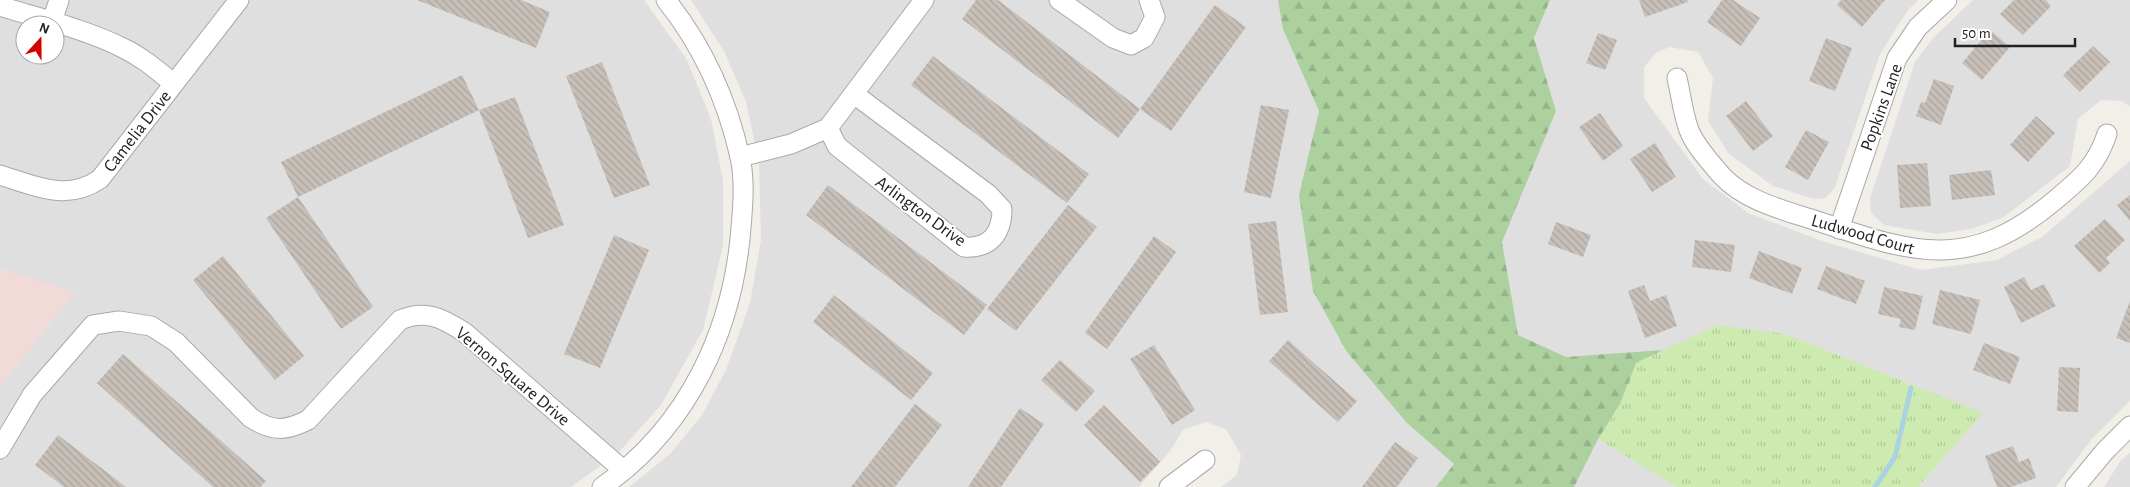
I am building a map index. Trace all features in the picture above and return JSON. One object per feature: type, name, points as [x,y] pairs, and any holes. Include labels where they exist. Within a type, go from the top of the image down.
[{"type":"street","points":[[54,15],[59,0]]},
{"type":"street","name":"Camelia Drive","points":[[0,175],[59,192],[78,190],[91,185],[106,172],[239,0]]},
{"type":"street","points":[[602,487],[638,457],[669,423],[697,381],[720,334],[734,288],[739,259],[744,193],[740,157],[718,90],[707,64],[693,39],[666,0]]},
{"type":"street","points":[[740,157],[791,144],[828,128],[924,0]]},
{"type":"street","points":[[1059,0],[1113,38],[1130,45],[1144,38],[1156,17],[1149,0]]},
{"type":"street","name":"Popkins Lane","points":[[1839,229],[1898,58],[1918,28],[1947,0]]},
{"type":"street","points":[[0,6],[29,15]]},
{"type":"street","points":[[65,27],[123,48],[144,60],[173,83]]},
{"type":"street","name":"Ludwood Court","points":[[1677,78],[1690,130],[1709,161],[1735,187],[1761,203],[1885,244],[1922,251],[1964,248],[1994,240],[2035,218],[2083,177],[2100,154],[2107,134]]},
{"type":"street","name":"Arlington Drive","points":[[828,128],[836,146],[964,247],[978,248],[992,239],[1002,224],[1002,209],[988,194],[854,94]]},
{"type":"street","name":"Vernon Square Drive","points":[[0,449],[32,395],[93,325],[119,321],[151,326],[176,342],[251,418],[264,426],[279,429],[293,428],[308,420],[400,320],[411,315],[429,314],[443,319],[464,332],[622,470]]},
{"type":"street","points":[[2075,487],[2105,451],[2130,426]]},
{"type":"street","points":[[1169,487],[1204,460]]},
{"type":"shaded area","points":[[0,0],[644,0],[687,60],[711,119],[723,181],[723,246],[703,330],[661,405],[618,453],[571,487],[0,487],[0,386],[74,293],[0,269]]},
{"type":"shaded area","points":[[691,0],[1918,0],[1908,10],[1880,54],[1835,187],[1826,198],[1814,199],[1773,186],[1729,154],[1708,121],[1713,78],[1698,52],[1669,47],[1656,53],[1644,67],[1644,98],[1703,179],[1748,213],[1822,241],[1921,270],[1997,260],[2042,237],[2130,161],[2130,401],[2091,440],[2056,487],[1221,487],[1237,475],[1241,455],[1226,429],[1206,422],[1183,430],[1170,451],[1139,487],[629,487],[670,454],[702,415],[726,370],[750,303],[761,240],[759,163],[746,102],[724,51]]},
{"type":"shaded area","points":[[1973,0],[2130,0],[2130,106],[2121,101],[2101,100],[2078,119],[2070,166],[2004,217],[1971,229],[1937,234],[1884,225],[1871,213],[1870,198],[1915,62],[1934,37]]},
{"type":"shaded area","points":[[0,269],[75,292],[0,386]]},
{"type":"shaded area","points":[[2130,453],[2130,487],[2104,487],[2121,460]]},
{"type":"green space","points":[[1278,0],[1550,0],[1534,38],[1556,111],[1502,242],[1518,335],[1566,357],[1663,350],[1636,363],[1620,404],[1598,439],[1574,487],[1436,487],[1454,464],[1407,423],[1347,352],[1313,291],[1299,195],[1319,111],[1283,29]]},
{"type":"green space","points":[[1718,325],[1785,334],[1983,413],[1918,487],[1677,487],[1598,439],[1620,404],[1636,363]]},
{"type":"building","points":[[417,0],[521,0],[550,12],[536,48]]},
{"type":"building","points":[[976,0],[998,0],[1140,109],[1118,138],[962,19]]},
{"type":"building","points":[[1639,0],[1687,0],[1688,2],[1645,17]]},
{"type":"building","points":[[1722,0],[1733,0],[1760,18],[1741,46],[1707,22]]},
{"type":"building","points":[[1841,0],[1885,0],[1862,27],[1837,5]]},
{"type":"building","points":[[2014,0],[2046,0],[2051,6],[2023,35],[2000,14]]},
{"type":"building","points":[[1215,5],[1246,27],[1171,131],[1140,109]]},
{"type":"building","points":[[1990,30],[2010,47],[1982,80],[1962,63]]},
{"type":"building","points":[[1598,33],[1617,40],[1605,70],[1586,63]]},
{"type":"building","points":[[1826,38],[1852,48],[1835,91],[1809,81]]},
{"type":"building","points":[[2093,46],[2110,62],[2080,92],[2063,75]]},
{"type":"building","points":[[933,56],[1089,174],[1067,203],[911,85]]},
{"type":"building","points":[[602,62],[650,185],[614,198],[566,76]]},
{"type":"building","points":[[462,75],[479,110],[298,197],[281,162]]},
{"type":"building","points":[[1934,79],[1954,86],[1941,125],[1916,116],[1921,102],[1925,103]]},
{"type":"building","points":[[515,97],[564,225],[528,238],[479,110]]},
{"type":"building","points":[[1746,101],[1773,136],[1753,151],[1726,116]]},
{"type":"building","points":[[1261,105],[1289,110],[1271,198],[1244,192]]},
{"type":"building","points":[[1600,113],[1623,146],[1603,161],[1579,127]]},
{"type":"building","points":[[2036,116],[2055,133],[2028,162],[2010,145]]},
{"type":"building","points":[[1806,130],[1829,142],[1808,180],[1785,167]]},
{"type":"building","points":[[1655,143],[1676,177],[1652,192],[1630,159]]},
{"type":"building","points":[[1927,163],[1931,206],[1900,208],[1897,165]]},
{"type":"building","points":[[1991,170],[1995,195],[1952,200],[1949,175]]},
{"type":"building","points":[[828,185],[987,305],[964,335],[806,215]]},
{"type":"building","points":[[2130,195],[2130,221],[2117,205]]},
{"type":"building","points":[[298,197],[373,307],[341,329],[266,218]]},
{"type":"building","points":[[1068,205],[1097,227],[1016,331],[987,309]]},
{"type":"building","points":[[2105,219],[2125,240],[2106,258],[2110,263],[2099,273],[2074,246]]},
{"type":"building","points":[[1276,221],[1288,312],[1260,315],[1248,224]]},
{"type":"building","points":[[1556,222],[1591,235],[1583,257],[1548,244]]},
{"type":"building","points":[[614,235],[649,250],[600,368],[564,354]]},
{"type":"building","points":[[1154,236],[1176,252],[1107,349],[1085,333]]},
{"type":"building","points":[[1695,240],[1735,245],[1731,272],[1692,267]]},
{"type":"building","points":[[1759,251],[1802,268],[1792,294],[1749,278]]},
{"type":"building","points":[[223,256],[304,356],[275,380],[193,280]]},
{"type":"building","points":[[1826,266],[1865,281],[1856,304],[1817,289]]},
{"type":"building","points":[[2024,277],[2031,290],[2044,284],[2056,306],[2021,323],[2004,287]]},
{"type":"building","points":[[1644,285],[1650,301],[1666,295],[1677,326],[1645,338],[1628,291]]},
{"type":"building","points":[[1884,287],[1923,296],[1915,330],[1899,327],[1901,319],[1878,314]]},
{"type":"building","points":[[1940,290],[1980,300],[1971,334],[1932,324]]},
{"type":"building","points":[[834,295],[933,373],[911,400],[813,322]]},
{"type":"building","points":[[2130,301],[2130,343],[2116,338]]},
{"type":"building","points":[[1288,340],[1357,401],[1338,422],[1269,361]]},
{"type":"building","points":[[1984,343],[2020,357],[2010,384],[1973,370]]},
{"type":"building","points":[[1154,345],[1195,410],[1172,425],[1130,359]]},
{"type":"building","points":[[123,354],[266,481],[260,487],[213,487],[97,383]]},
{"type":"building","points":[[1060,360],[1095,391],[1076,412],[1041,380]]},
{"type":"building","points":[[2059,367],[2080,368],[2078,412],[2057,411]]},
{"type":"building","points":[[915,404],[942,425],[895,487],[851,487]]},
{"type":"building","points":[[1104,405],[1160,462],[1140,482],[1084,425]]},
{"type":"building","points":[[1020,408],[1044,424],[1001,487],[968,487]]},
{"type":"building","points":[[58,435],[126,487],[64,487],[35,465]]},
{"type":"building","points":[[1395,442],[1418,458],[1397,487],[1362,487]]},
{"type":"building","points":[[2013,446],[2019,462],[2029,458],[2036,478],[2011,487],[1997,487],[1985,456]]},
{"type":"waterway","points":[[1875,487],[1895,457],[1911,388]]}]
